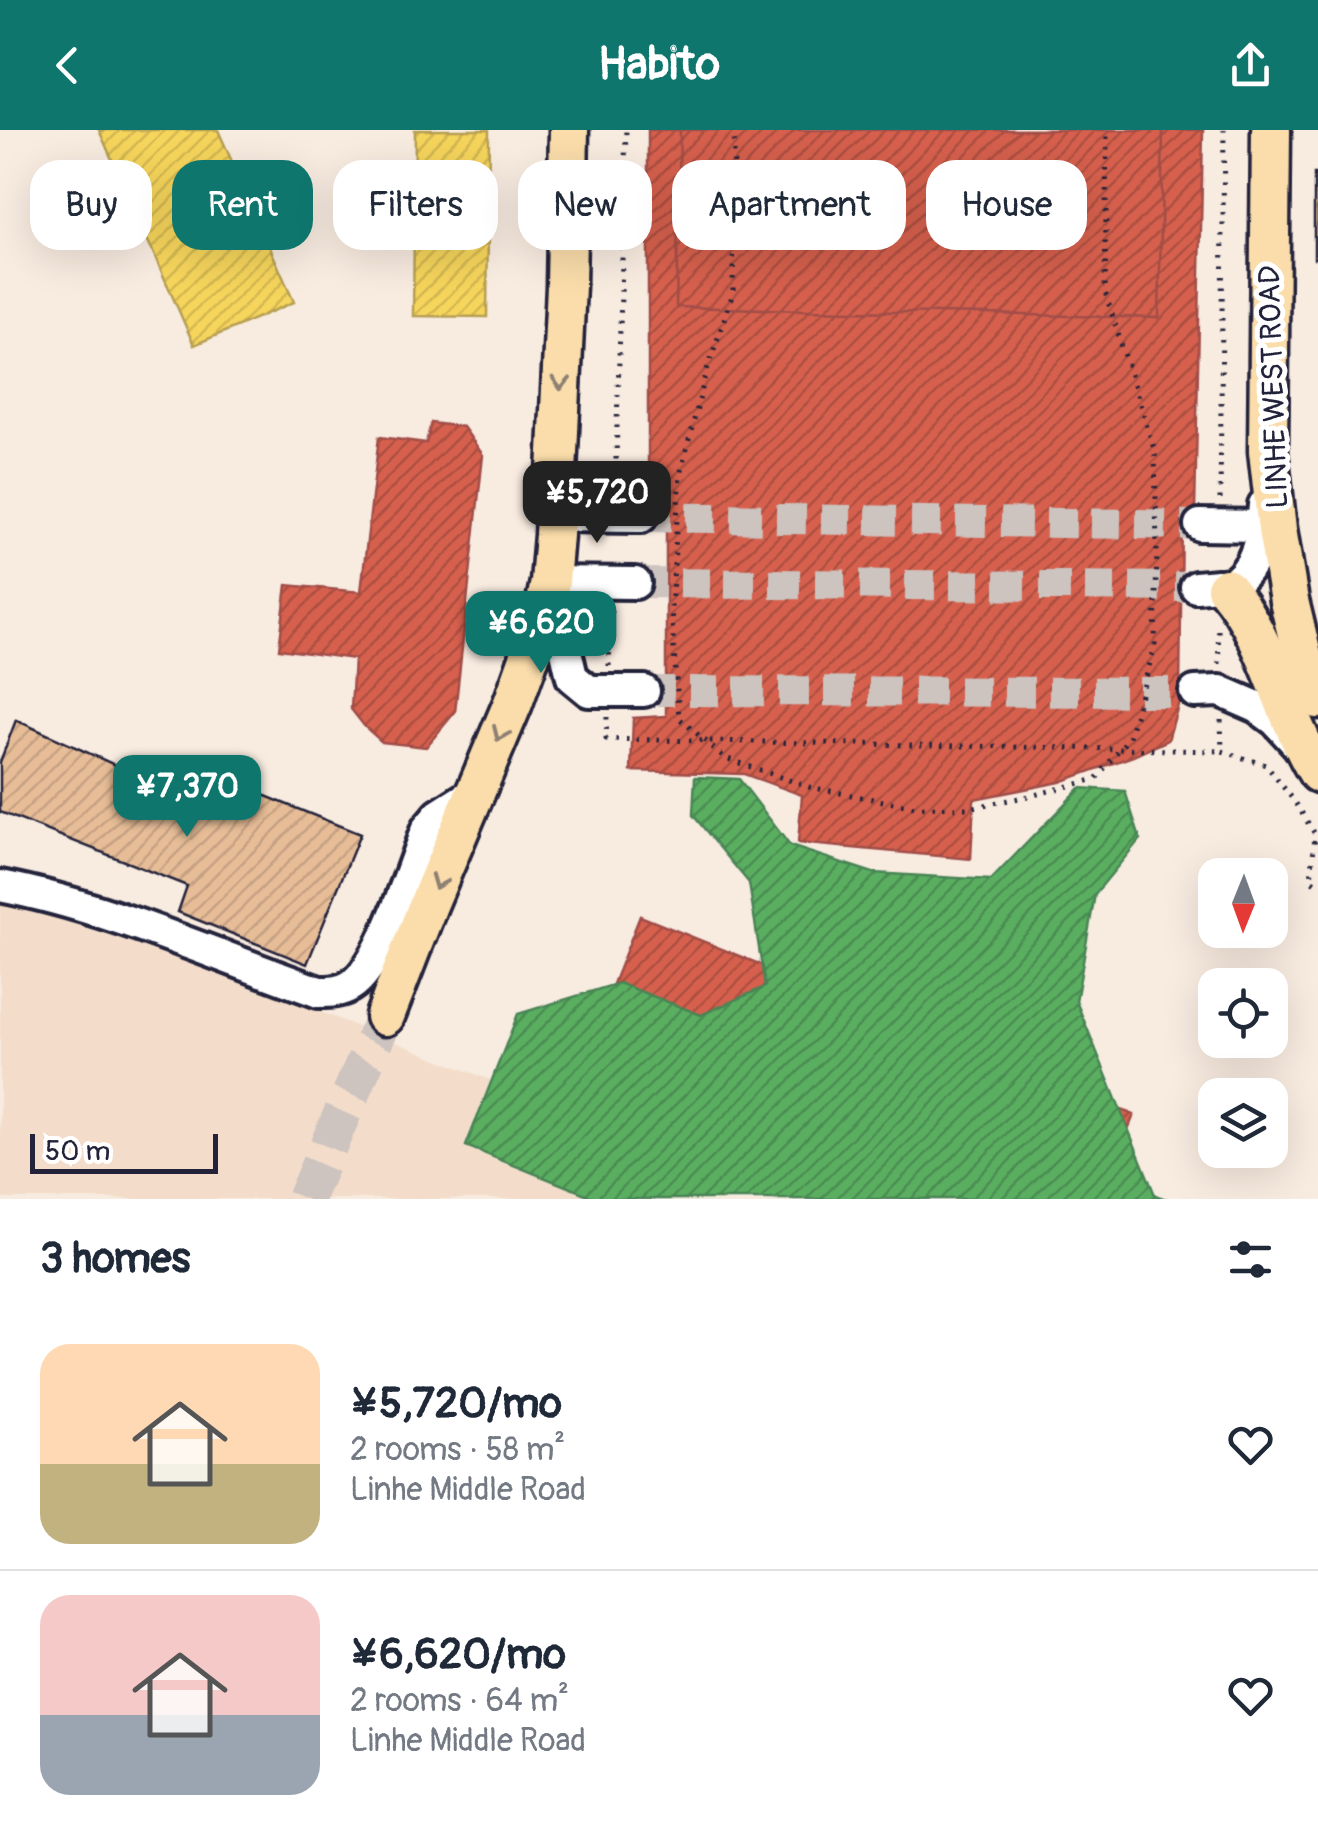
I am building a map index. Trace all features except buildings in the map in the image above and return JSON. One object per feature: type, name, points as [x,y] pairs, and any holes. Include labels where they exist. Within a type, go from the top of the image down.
[{"type":"main road","points":[[385,1016],[542,622],[550,582],[554,516],[566,286],[569,130]]},
{"type":"main road","name":"LINHE WEST ROAD","points":[[1271,130],[1268,451],[1296,637],[1318,699]]},
{"type":"main road","points":[[1211,588],[1248,619],[1288,716],[1314,766]]},
{"type":"street","points":[[1211,588],[1237,582],[1251,565],[1260,544],[1268,451]]},
{"type":"street","points":[[554,516],[627,516]]},
{"type":"street","points":[[1200,525],[1262,526]]},
{"type":"street","points":[[624,583],[550,582],[572,677],[589,691],[644,691]]},
{"type":"street","points":[[1289,600],[1270,670],[1258,683],[1207,692],[1257,706],[1276,720],[1314,766]]},
{"type":"street","points":[[0,886],[79,906],[319,992],[338,991],[354,984],[379,952],[427,829],[438,815],[474,792]]},
{"type":"path","points":[[626,130],[627,516]]},
{"type":"path","points":[[734,130],[733,293],[706,373],[680,475],[671,609],[680,718],[724,758],[809,787],[915,807],[951,808],[1034,795],[1096,778],[1129,736],[1156,645],[1156,452],[1105,292],[1106,130]]},
{"type":"path","points":[[624,583],[608,691],[606,739],[1222,752]]},
{"type":"shaded area","points":[[0,898],[120,931],[785,1199],[0,1199]]},
{"type":"tunnel","points":[[641,517],[1200,525]]},
{"type":"tunnel","points":[[635,583],[1196,587]]},
{"type":"tunnel","points":[[644,691],[1195,692]]},
{"type":"tunnel","points":[[305,1199],[385,1016]]}]
